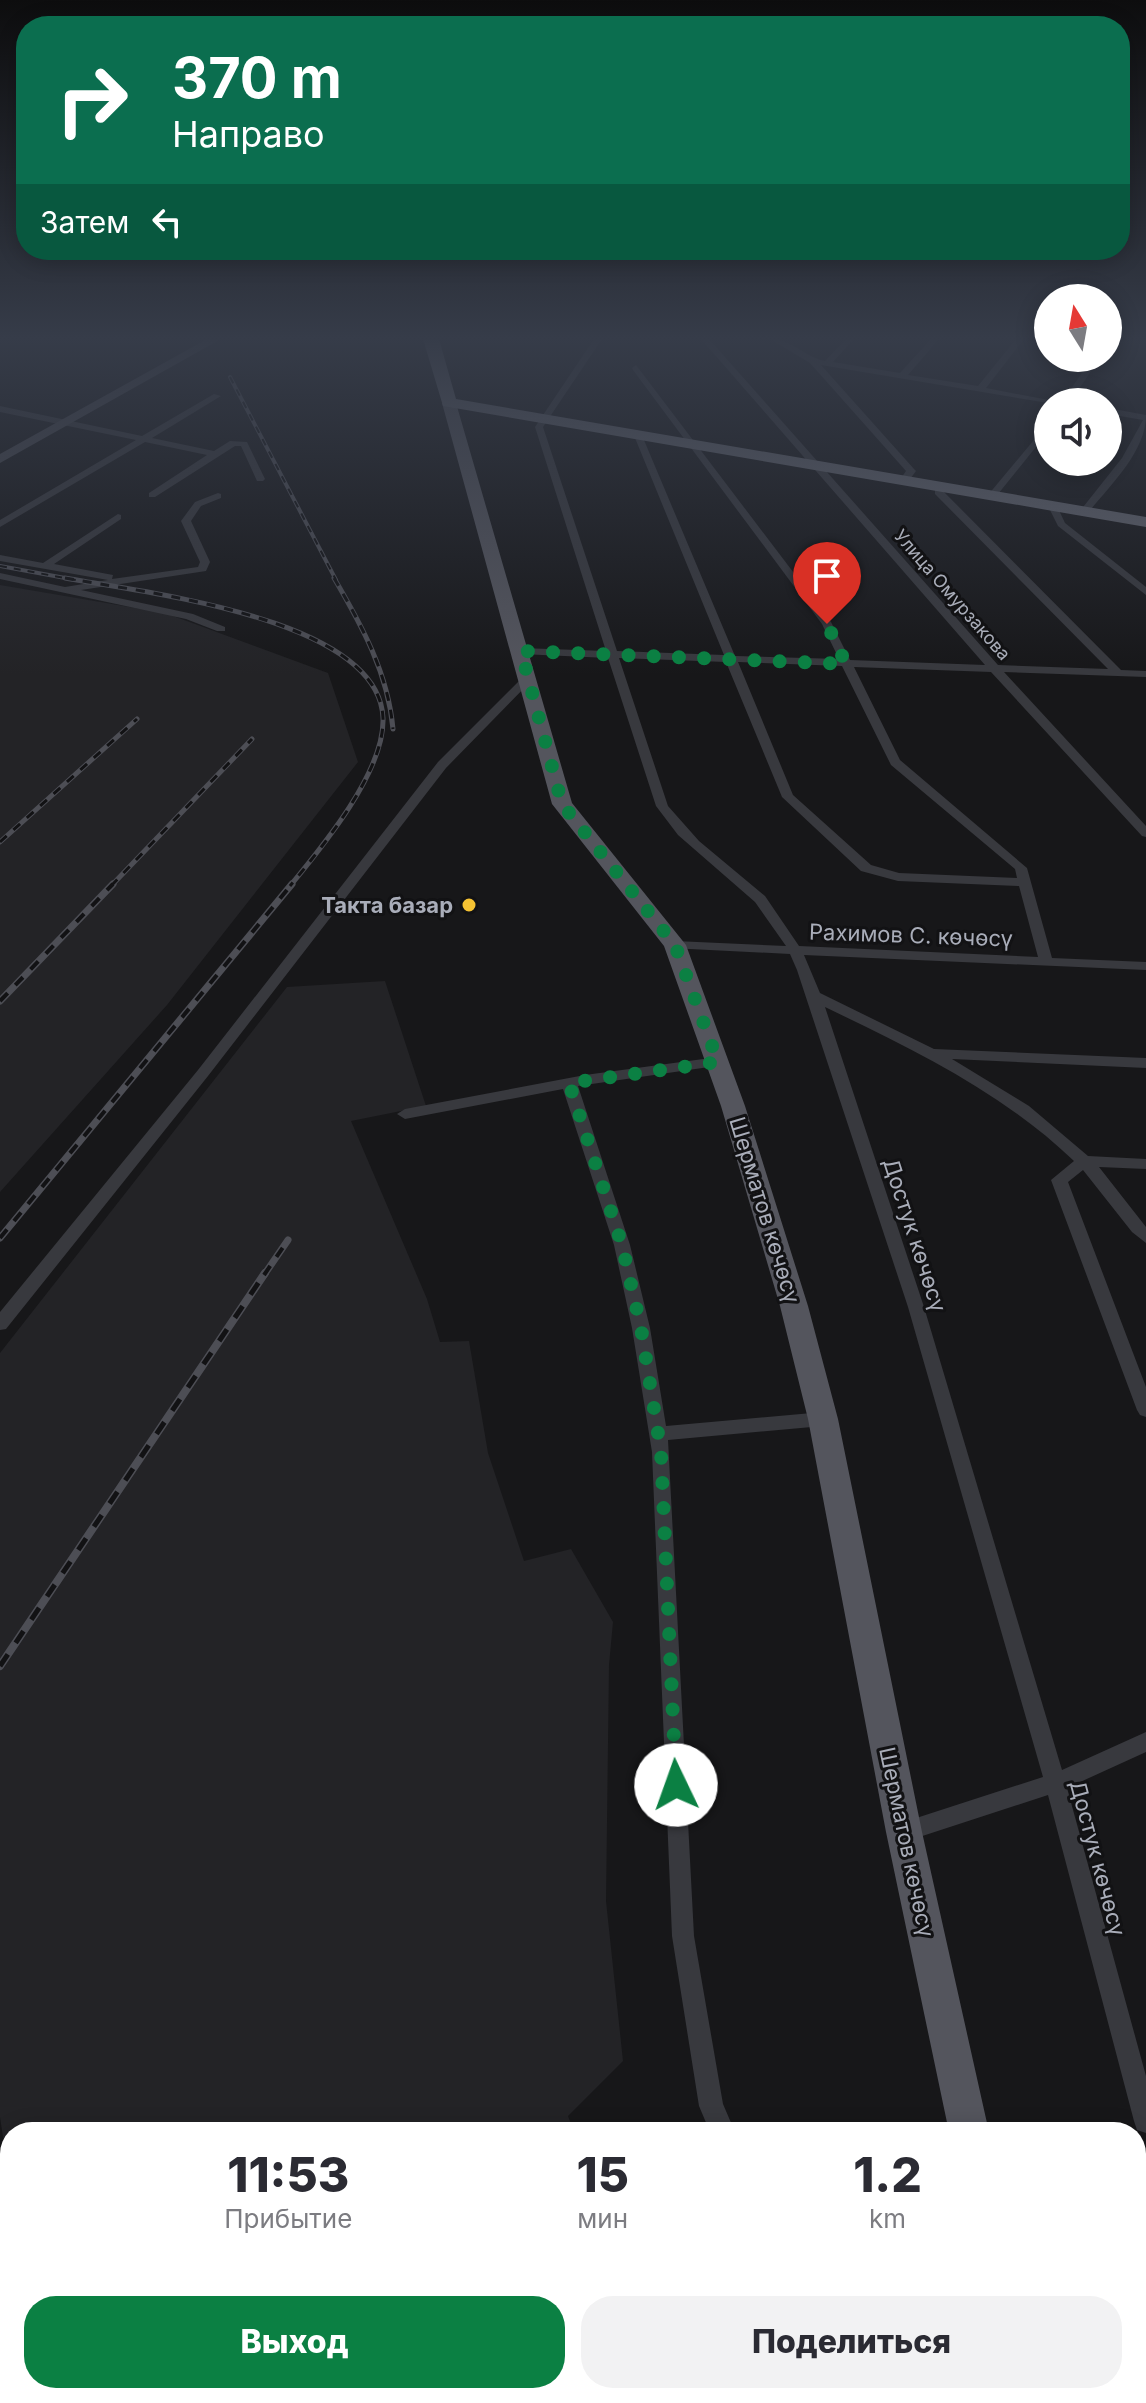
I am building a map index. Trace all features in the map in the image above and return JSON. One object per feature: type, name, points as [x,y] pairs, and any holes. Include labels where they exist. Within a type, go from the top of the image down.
[{"type":"highway","points":[[749,451],[991,497],[1146,522]]},
{"type":"main road","name":"Шерматов көчөсү","points":[[463,451],[562,804],[675,945],[718,1062],[794,1306],[823,1419],[904,1832],[967,2122]]},
{"type":"street","points":[[0,524],[123,451]]},
{"type":"street","points":[[200,451],[214,454]]},
{"type":"street","points":[[152,495],[219,451]]},
{"type":"street","points":[[247,451],[260,479]]},
{"type":"street","name":"Достук көчөсү","points":[[547,451],[662,806],[680,828],[761,900],[798,952],[814,996],[916,1307],[1055,1783],[1146,2121]]},
{"type":"street","points":[[644,451],[788,797],[866,868],[898,877],[1026,882]]},
{"type":"street","points":[[698,451],[827,624],[895,762],[1021,868],[1046,962]]},
{"type":"street","name":"Улица Омурзакова","points":[[806,451],[994,668],[1146,833]]},
{"type":"street","points":[[893,451],[911,471],[904,481]]},
{"type":"street","points":[[991,497],[1028,451]]},
{"type":"street","points":[[1085,511],[1130,451]]},
{"type":"street","points":[[938,487],[938,492],[1118,673]]},
{"type":"street","points":[[68,589],[202,569],[205,562],[186,521],[198,504],[218,496]]},
{"type":"street","points":[[1053,506],[1061,524],[1146,592]]},
{"type":"street","points":[[45,566],[118,517]]},
{"type":"street","points":[[0,558],[124,580]]},
{"type":"street","points":[[0,576],[189,616],[221,629]]},
{"type":"street","points":[[521,651],[1146,674]]},
{"type":"street","points":[[0,1324],[212,1061],[442,765],[527,679]]},
{"type":"street","name":"Рахимов С. көчөсү","points":[[675,945],[1146,966]]},
{"type":"street","points":[[814,996],[930,1053],[1014,1101],[1085,1161],[1146,1237]]},
{"type":"street","points":[[930,1053],[1146,1063]]},
{"type":"street","points":[[405,1114],[569,1083],[718,1062]]},
{"type":"street","points":[[569,1083],[622,1245],[641,1328],[657,1434],[683,1936],[711,2106],[718,2122]]},
{"type":"street","points":[[1146,1164],[1085,1161],[1059,1180],[1146,1410]]},
{"type":"street","points":[[657,1434],[823,1419]]},
{"type":"street","points":[[904,1832],[1055,1783],[1146,1742]]},
{"type":"shaded area","points":[[0,585],[165,613],[328,673],[358,762],[167,1005],[0,1192]]},
{"type":"shaded area","points":[[385,981],[426,1106],[351,1121],[427,1299],[440,1342],[469,1341],[488,1453],[524,1561],[571,1549],[613,1622],[609,1665],[606,1901],[623,2061],[568,2116],[570,2122],[1,2122],[0,1353],[287,987]]},
{"type":"railway","points":[[269,451],[336,580]]},
{"type":"railway","points":[[0,566],[68,578]]},
{"type":"railway","points":[[68,578],[250,615],[300,633],[342,655],[371,684],[383,718],[374,761],[350,807],[290,886]]},
{"type":"railway","points":[[68,578],[76,580]]},
{"type":"railway","points":[[334,578],[364,632],[380,669],[393,729]]},
{"type":"railway","points":[[0,842],[137,719]]},
{"type":"railway","points":[[111,886],[252,739]]},
{"type":"railway","points":[[0,1001],[113,884]]},
{"type":"railway","points":[[0,1238],[292,884]]},
{"type":"railway","points":[[264,1275],[288,1240]]},
{"type":"railway","points":[[0,1666],[265,1273]]},
{"type":"place","name":"Такта базар","points":[[469,905]]},
{"type":"route","points":[[676,1785],[661,1452],[641,1328],[622,1245],[569,1083],[718,1062],[675,945],[562,804],[521,651],[846,664],[827,624]]}]
